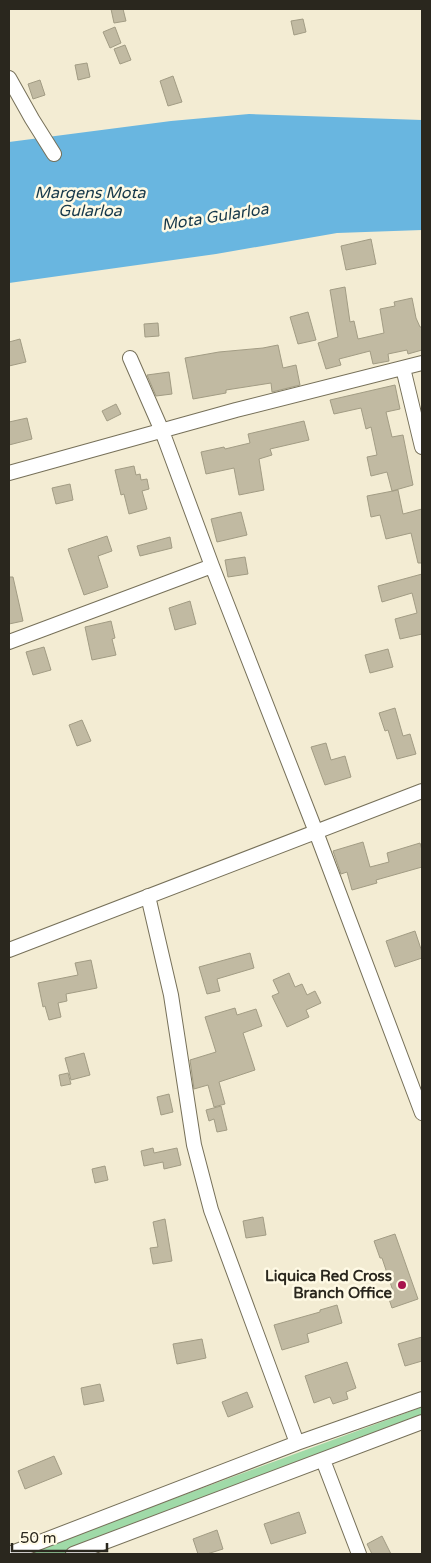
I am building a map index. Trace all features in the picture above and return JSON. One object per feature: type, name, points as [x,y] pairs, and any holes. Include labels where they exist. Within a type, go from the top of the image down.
[{"type":"street","points":[[9,78],[54,154]]},
{"type":"street","points":[[130,358],[162,431],[422,1113]]},
{"type":"street","points":[[9,472],[236,410],[422,363]]},
{"type":"street","points":[[403,368],[422,447]]},
{"type":"street","points":[[9,642],[212,566]]},
{"type":"street","points":[[9,950],[422,791]]},
{"type":"street","points":[[148,896],[170,995],[194,1145],[211,1210],[297,1442]]},
{"type":"street","points":[[9,1554],[297,1442],[422,1399]]},
{"type":"street","points":[[73,1554],[96,1550],[422,1422]]},
{"type":"street","points":[[323,1460],[358,1554]]},
{"type":"street","points":[[86,1525],[96,1550]]},
{"type":"green space","points":[[422,1407],[422,1421],[323,1460],[63,1554],[24,1554]]},
{"type":"water","name":"Margens Mota Gularloa","points":[[249,114],[422,120],[422,230],[337,233],[216,254],[9,283],[9,142],[171,121]]},
{"type":"building","points":[[111,9],[123,9],[126,21],[114,23]]},
{"type":"building","points":[[303,19],[306,32],[294,35],[291,21]]},
{"type":"building","points":[[115,27],[121,43],[110,48],[103,32]]},
{"type":"building","points":[[125,45],[131,60],[120,64],[114,49]]},
{"type":"building","points":[[87,63],[90,77],[78,80],[75,65]]},
{"type":"building","points":[[173,76],[182,102],[168,106],[160,81]]},
{"type":"building","points":[[40,80],[45,95],[33,99],[28,84]]},
{"type":"building","points":[[371,239],[376,264],[346,270],[341,246]]},
{"type":"building","points":[[345,287],[350,322],[354,321],[358,339],[384,333],[380,309],[395,306],[394,302],[412,298],[416,318],[420,327],[422,327],[422,350],[408,354],[407,350],[388,354],[389,361],[373,364],[370,351],[339,359],[341,365],[326,369],[318,343],[338,337],[330,290]]},
{"type":"building","points":[[308,312],[316,340],[298,344],[290,317]]},
{"type":"building","points":[[158,323],[159,336],[145,337],[144,324]]},
{"type":"building","points":[[20,339],[26,362],[9,366],[9,342]]},
{"type":"building","points":[[278,345],[283,368],[296,365],[300,385],[272,392],[271,383],[226,390],[226,393],[193,399],[185,358]]},
{"type":"building","points":[[169,372],[172,394],[156,396],[147,375]]},
{"type":"building","points":[[395,385],[400,409],[386,412],[392,437],[403,435],[413,485],[392,491],[387,472],[371,476],[367,457],[377,455],[371,427],[366,429],[361,408],[334,414],[330,400]]},
{"type":"building","points":[[116,404],[121,414],[107,421],[102,411]]},
{"type":"building","points":[[27,418],[32,439],[9,445],[9,422]]},
{"type":"building","points":[[304,421],[309,440],[270,449],[272,455],[259,459],[264,490],[239,495],[234,468],[206,474],[201,452],[250,443],[248,434]]},
{"type":"building","points":[[134,466],[136,475],[140,474],[141,480],[147,479],[149,489],[142,491],[147,509],[129,514],[124,494],[121,495],[115,470]]},
{"type":"building","points":[[70,484],[73,500],[56,504],[52,488]]},
{"type":"building","points":[[398,490],[403,514],[422,509],[422,563],[418,563],[411,533],[386,539],[380,515],[371,517],[367,496]]},
{"type":"building","points":[[241,512],[247,535],[217,542],[211,519]]},
{"type":"building","points":[[107,536],[112,551],[98,556],[108,587],[84,595],[68,549]]},
{"type":"building","points":[[170,537],[172,548],[140,556],[137,546]]},
{"type":"building","points":[[245,557],[248,574],[228,577],[225,560]]},
{"type":"building","points":[[422,574],[422,634],[400,639],[395,619],[417,613],[412,593],[382,602],[378,586]]},
{"type":"building","points":[[9,577],[13,577],[23,621],[9,624]]},
{"type":"building","points":[[190,601],[196,624],[175,630],[169,608]]},
{"type":"building","points":[[111,621],[115,638],[112,639],[116,655],[92,660],[85,627]]},
{"type":"building","points":[[44,647],[51,670],[33,675],[26,652]]},
{"type":"building","points":[[388,649],[393,667],[370,673],[365,655]]},
{"type":"building","points":[[395,708],[403,736],[410,734],[416,754],[397,759],[388,730],[385,731],[379,713]]},
{"type":"building","points":[[82,720],[91,741],[77,746],[69,725]]},
{"type":"building","points":[[326,743],[331,760],[345,756],[351,777],[325,785],[311,747]]},
{"type":"building","points":[[363,842],[370,867],[389,862],[387,853],[420,843],[422,867],[376,880],[377,883],[352,890],[347,872],[341,874],[333,851]]},
{"type":"building","points":[[415,931],[422,952],[422,958],[395,967],[386,941]]},
{"type":"building","points":[[250,953],[254,968],[217,979],[220,991],[207,994],[199,967]]},
{"type":"building","points":[[91,960],[97,988],[66,994],[67,1001],[58,1003],[61,1017],[49,1020],[45,1006],[43,1007],[38,983],[78,975],[75,963]]},
{"type":"building","points":[[289,973],[295,987],[302,984],[307,995],[315,991],[321,1003],[306,1010],[309,1017],[287,1027],[272,996],[279,993],[273,980]]},
{"type":"building","points":[[235,1008],[237,1015],[256,1009],[262,1026],[243,1033],[255,1070],[219,1082],[225,1104],[214,1107],[208,1085],[194,1089],[190,1060],[216,1052],[205,1017]]},
{"type":"building","points":[[84,1053],[90,1075],[71,1080],[65,1058]]},
{"type":"building","points":[[68,1073],[71,1084],[61,1086],[59,1075]]},
{"type":"building","points":[[169,1094],[173,1112],[161,1115],[157,1097]]},
{"type":"building","points":[[221,1106],[227,1130],[217,1132],[214,1119],[209,1121],[206,1110]]},
{"type":"building","points":[[153,1148],[154,1153],[177,1148],[181,1165],[164,1169],[163,1162],[144,1166],[141,1151]]},
{"type":"building","points":[[105,1166],[108,1180],[95,1183],[92,1169]]},
{"type":"building","points":[[263,1217],[266,1235],[246,1238],[243,1221]]},
{"type":"building","points":[[165,1219],[172,1261],[153,1264],[150,1248],[158,1247],[153,1222]]},
{"type":"building","points":[[395,1234],[418,1299],[392,1308],[387,1293],[393,1291],[374,1241]]},
{"type":"building","points":[[337,1305],[342,1323],[307,1334],[309,1342],[282,1350],[274,1325],[320,1312],[320,1310]]},
{"type":"building","points":[[422,1337],[422,1361],[405,1366],[398,1344]]},
{"type":"building","points":[[202,1339],[206,1358],[177,1364],[173,1344]]},
{"type":"building","points":[[347,1362],[356,1388],[346,1392],[348,1399],[333,1404],[330,1397],[314,1403],[305,1376]]},
{"type":"building","points":[[100,1384],[104,1401],[84,1405],[81,1388]]},
{"type":"building","points":[[247,1392],[253,1407],[228,1417],[222,1402]]},
{"type":"building","points":[[54,1456],[62,1474],[25,1489],[18,1471]]},
{"type":"building","points":[[299,1512],[306,1533],[271,1544],[264,1524]]},
{"type":"building","points":[[217,1530],[223,1549],[207,1554],[198,1554],[193,1539]]},
{"type":"building","points":[[382,1536],[391,1554],[372,1554],[367,1544]]},
{"type":"place","name":"Liquica Red Cross Branch Office","points":[[402,1285]]},
{"type":"water label","name":"Mota Gularloa","points":[[215,217]]}]
